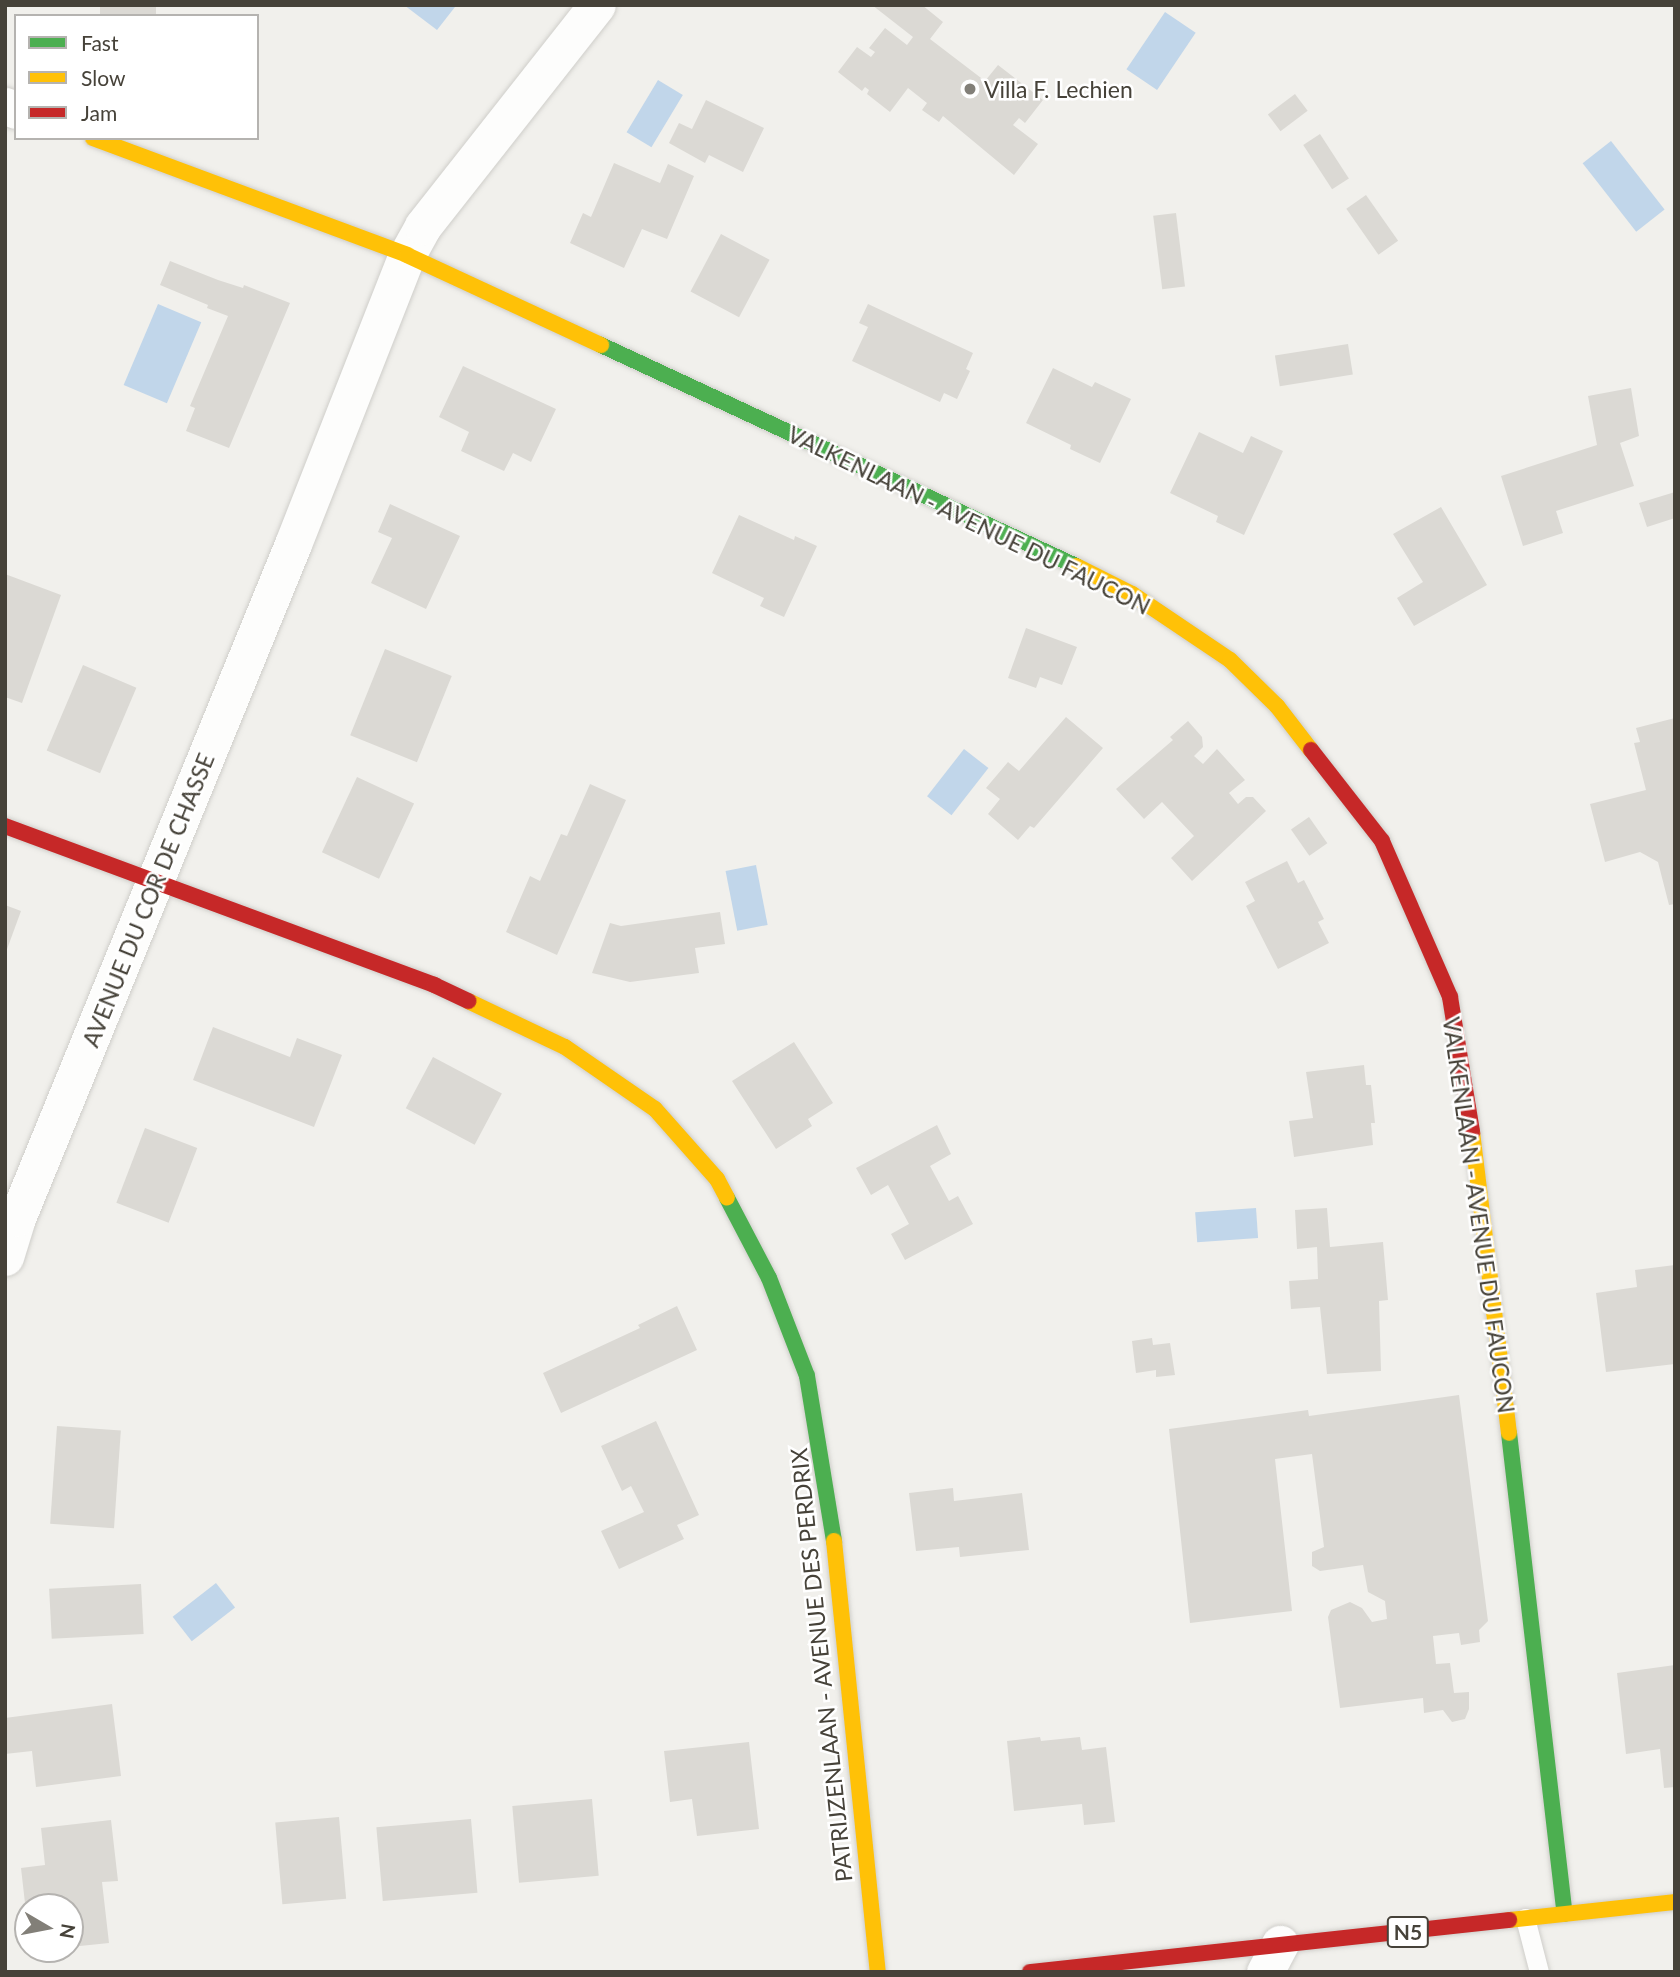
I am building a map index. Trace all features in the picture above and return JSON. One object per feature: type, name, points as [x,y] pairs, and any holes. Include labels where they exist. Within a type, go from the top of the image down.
[{"type":"street","name":"AVENUE DU COR DE CHASSE","points":[[5,1257],[17,1218],[293,544],[407,254],[422,226],[597,5]]},
{"type":"street","name":"VALKENLAAN - AVENUE DU FAUCON","points":[[98,140],[407,254],[977,518],[1132,594],[1230,660],[1277,706],[1382,841],[1450,998],[1477,1159],[1565,1914]]},
{"type":"street","name":"PATRIJZENLAAN - AVENUE DES PERDRIX","points":[[5,826],[434,985],[565,1047],[655,1109],[717,1179],[769,1278],[807,1376],[831,1510],[878,1972]]},
{"type":"street","name":"N5","points":[[1030,1972],[1273,1958],[1525,1918],[1675,1902]]},
{"type":"lane","points":[[1525,1918],[1539,1972]]},
{"type":"water","points":[[404,5],[453,5],[455,7],[437,30]]},
{"type":"water","points":[[1165,12],[1196,33],[1157,90],[1126,69]]},
{"type":"water","points":[[658,80],[683,95],[651,147],[627,132]]},
{"type":"water","points":[[1611,141],[1665,210],[1636,232],[1583,163]]},
{"type":"water","points":[[158,304],[201,322],[167,403],[124,385]]},
{"type":"water","points":[[964,749],[988,768],[951,815],[927,796]]},
{"type":"water","points":[[756,865],[768,925],[737,931],[726,871]]},
{"type":"water","points":[[1256,1208],[1258,1238],[1197,1242],[1195,1212]]},
{"type":"water","points":[[216,1583],[235,1607],[192,1641],[173,1617]]},
{"type":"building","points":[[100,5],[156,5],[156,14],[100,14]]},
{"type":"building","name":"Villa F. Lechien","points":[[872,5],[922,5],[943,22],[930,39],[985,81],[998,65],[1043,100],[1025,123],[1019,118],[1013,125],[1038,144],[1014,175],[943,116],[939,122],[922,110],[927,103],[908,88],[890,112],[867,94],[869,90],[865,87],[862,91],[838,72],[857,47],[871,57],[875,52],[869,48],[885,28],[907,45],[913,37]]},
{"type":"building","points":[[1295,94],[1308,111],[1280,131],[1268,114]]},
{"type":"building","points":[[706,100],[764,128],[743,172],[709,155],[705,163],[669,143],[679,123],[692,129]]},
{"type":"building","points":[[1320,134],[1349,178],[1332,189],[1303,145]]},
{"type":"building","points":[[614,163],[660,183],[668,164],[694,176],[667,239],[642,229],[624,268],[570,243],[583,213],[591,217]]},
{"type":"building","points":[[1366,195],[1398,241],[1378,255],[1346,209]]},
{"type":"building","points":[[1176,213],[1185,286],[1162,289],[1153,216]]},
{"type":"building","points":[[721,234],[770,260],[739,317],[690,291]]},
{"type":"building","points":[[170,261],[290,303],[229,448],[186,431],[195,408],[190,406],[228,316],[160,285]]},
{"type":"building","points":[[868,304],[973,353],[966,369],[970,371],[957,399],[944,393],[940,402],[852,361],[868,327],[859,323]]},
{"type":"building","points":[[1348,344],[1353,375],[1280,386],[1275,356]]},
{"type":"building","points":[[463,366],[556,409],[531,462],[513,453],[504,471],[461,451],[469,432],[439,417]]},
{"type":"building","points":[[1053,368],[1092,387],[1095,382],[1131,399],[1100,463],[1026,423]]},
{"type":"building","points":[[1631,388],[1639,436],[1620,443],[1634,486],[1556,511],[1563,533],[1523,546],[1501,476],[1597,445],[1588,396]]},
{"type":"building","points":[[1199,432],[1243,453],[1251,436],[1283,451],[1244,535],[1216,522],[1218,516],[1170,493]]},
{"type":"building","points":[[1675,492],[1675,518],[1647,527],[1639,503]]},
{"type":"building","points":[[390,504],[460,536],[426,609],[371,583],[392,538],[378,532]]},
{"type":"building","points":[[1441,507],[1487,585],[1414,626],[1397,598],[1423,582],[1393,534]]},
{"type":"building","points":[[739,515],[794,540],[795,536],[817,546],[784,617],[760,606],[764,598],[712,573]]},
{"type":"building","points":[[5,574],[61,595],[22,703],[5,697]]},
{"type":"building","points":[[1026,628],[1077,647],[1062,685],[1040,677],[1036,688],[1008,678]]},
{"type":"building","points":[[385,649],[452,676],[417,762],[350,735]]},
{"type":"building","points":[[83,665],[136,688],[100,773],[47,751]]},
{"type":"building","points":[[1066,717],[1103,748],[1034,828],[1030,826],[1018,840],[988,814],[1000,799],[986,788],[1008,762],[1019,771]]},
{"type":"building","points":[[1675,718],[1675,904],[1669,905],[1658,862],[1640,852],[1605,862],[1590,804],[1646,790],[1634,743],[1640,742],[1636,728]]},
{"type":"building","points":[[1188,721],[1202,737],[1203,747],[1194,756],[1203,764],[1217,749],[1245,780],[1229,793],[1238,804],[1246,797],[1253,797],[1266,811],[1192,881],[1171,858],[1194,836],[1162,802],[1144,819],[1116,789],[1173,740],[1170,737]]},
{"type":"building","points":[[357,777],[414,804],[379,879],[322,852]]},
{"type":"building","points":[[590,784],[626,800],[557,955],[506,932],[530,876],[540,881],[561,834],[567,836]]},
{"type":"building","points":[[1309,817],[1327,843],[1309,856],[1291,830]]},
{"type":"building","points":[[1287,861],[1298,883],[1304,880],[1324,919],[1318,922],[1329,943],[1278,969],[1246,906],[1255,901],[1245,882]]},
{"type":"building","points":[[5,905],[21,911],[6,952],[5,952]]},
{"type":"building","points":[[720,912],[725,944],[695,948],[699,973],[630,982],[592,973],[610,923],[621,926]]},
{"type":"building","points":[[213,1027],[290,1057],[297,1038],[342,1055],[314,1127],[193,1080]]},
{"type":"building","points":[[794,1042],[833,1103],[808,1119],[812,1126],[776,1149],[732,1081]]},
{"type":"building","points":[[433,1057],[502,1094],[475,1145],[406,1108]]},
{"type":"building","points":[[1364,1065],[1366,1085],[1371,1085],[1375,1123],[1371,1123],[1373,1145],[1294,1157],[1289,1121],[1313,1118],[1306,1072]]},
{"type":"building","points":[[937,1125],[951,1154],[930,1166],[949,1201],[958,1196],[973,1224],[905,1260],[891,1234],[909,1224],[888,1185],[871,1195],[856,1168]]},
{"type":"building","points":[[145,1128],[197,1148],[169,1223],[116,1203]]},
{"type":"building","points":[[1327,1208],[1330,1247],[1383,1242],[1388,1300],[1379,1301],[1381,1371],[1327,1374],[1320,1307],[1291,1309],[1289,1281],[1318,1279],[1317,1247],[1297,1249],[1295,1210]]},
{"type":"building","points":[[1675,1265],[1675,1364],[1606,1372],[1596,1293],[1637,1287],[1635,1270]]},
{"type":"building","points":[[677,1306],[697,1350],[561,1413],[543,1373],[640,1328],[638,1325]]},
{"type":"building","points":[[1152,1338],[1153,1345],[1170,1343],[1175,1375],[1156,1377],[1156,1370],[1136,1373],[1132,1341]]},
{"type":"building","points":[[1459,1395],[1488,1621],[1479,1630],[1480,1642],[1461,1645],[1459,1633],[1433,1636],[1436,1664],[1450,1663],[1454,1693],[1469,1692],[1469,1709],[1465,1719],[1452,1722],[1443,1710],[1424,1713],[1423,1698],[1340,1708],[1328,1617],[1331,1610],[1350,1602],[1362,1608],[1372,1622],[1387,1619],[1385,1601],[1368,1592],[1363,1565],[1320,1571],[1312,1566],[1312,1552],[1324,1547],[1312,1454],[1275,1459],[1292,1611],[1190,1623],[1169,1429],[1308,1410],[1309,1416]]},
{"type":"building","points":[[656,1421],[699,1515],[677,1525],[684,1539],[619,1569],[601,1531],[644,1512],[631,1486],[622,1491],[601,1446]]},
{"type":"building","points":[[57,1426],[121,1430],[114,1528],[50,1524]]},
{"type":"building","points":[[953,1488],[954,1501],[1022,1493],[1029,1550],[960,1557],[959,1547],[916,1551],[909,1493]]},
{"type":"building","points":[[141,1584],[144,1634],[52,1639],[49,1589]]},
{"type":"building","points":[[1675,1665],[1675,1787],[1664,1788],[1660,1749],[1626,1754],[1617,1673]]},
{"type":"building","points":[[112,1704],[121,1776],[36,1787],[32,1751],[5,1754],[5,1718]]},
{"type":"building","points":[[1040,1737],[1041,1741],[1080,1737],[1082,1750],[1106,1747],[1115,1822],[1084,1825],[1082,1804],[1014,1811],[1007,1741]]},
{"type":"building","points":[[749,1742],[759,1829],[697,1836],[692,1799],[670,1802],[664,1751]]},
{"type":"building","points":[[592,1799],[599,1876],[519,1883],[512,1806]]},
{"type":"building","points":[[339,1817],[346,1899],[282,1904],[275,1823]]},
{"type":"building","points":[[471,1819],[477,1893],[383,1901],[376,1827]]},
{"type":"building","points":[[111,1820],[118,1881],[102,1882],[109,1943],[84,1946],[84,1893],[24,1893],[21,1868],[45,1865],[41,1828]]},
{"type":"traffic: fast","points":[[601,345],[1076,566]]},
{"type":"traffic: fast","points":[[727,1198],[769,1278],[807,1376],[834,1541]]},
{"type":"traffic: fast","points":[[1509,1433],[1565,1914]]},
{"type":"traffic: slow","points":[[98,140],[407,255],[601,345]]},
{"type":"traffic: slow","points":[[1076,566],[1132,594],[1230,660],[1277,706],[1311,750]]},
{"type":"traffic: slow","points":[[468,1001],[565,1047],[655,1109],[717,1179],[727,1198]]},
{"type":"traffic: slow","points":[[1472,1132],[1509,1433]]},
{"type":"traffic: slow","points":[[834,1541],[878,1972]]},
{"type":"traffic: slow","points":[[1509,1920],[1675,1902]]},
{"type":"traffic: jam","points":[[1311,750],[1382,841],[1450,997],[1472,1132]]},
{"type":"traffic: jam","points":[[5,826],[434,985],[468,1001]]},
{"type":"traffic: jam","points":[[1030,1972],[1509,1920]]},
{"type":"place","name":"Villa F. Lechien","points":[[970,89]]}]
